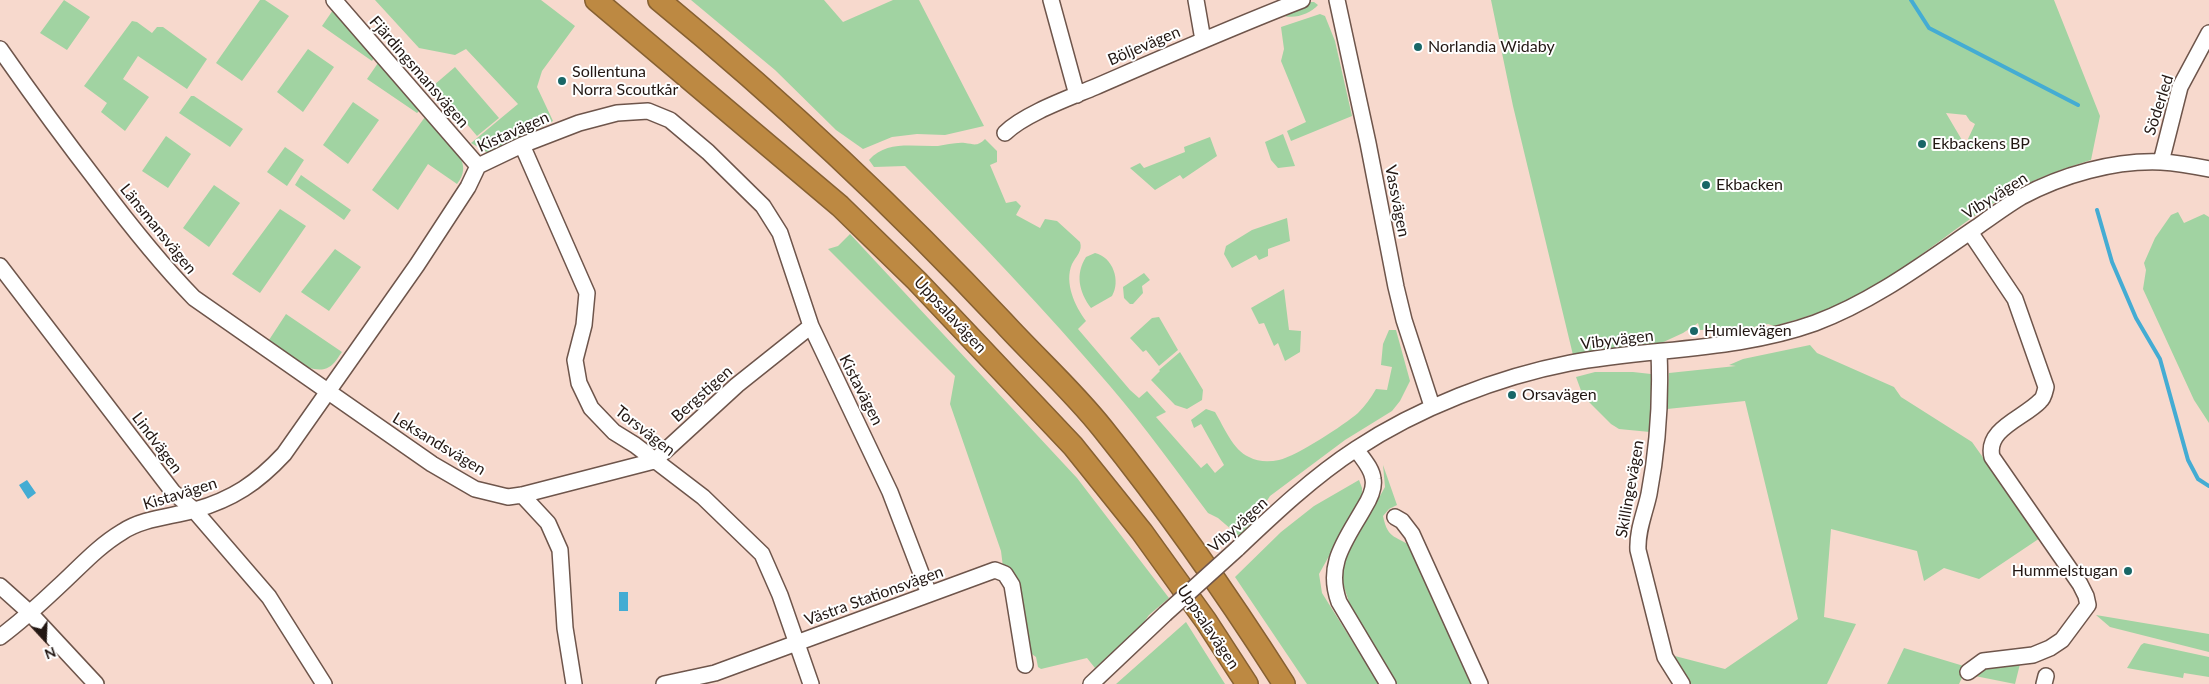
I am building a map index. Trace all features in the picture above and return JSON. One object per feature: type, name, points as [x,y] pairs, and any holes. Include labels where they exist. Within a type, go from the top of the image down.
[{"type":"highway","name":"Uppsalavägen","points":[[596,0],[840,206],[917,280],[1073,446],[1142,532],[1206,621],[1246,684]]},
{"type":"highway","name":"Uppsalavägen","points":[[659,0],[734,61],[868,185],[947,262],[1101,427],[1230,600],[1284,684]]},
{"type":"street","name":"Fjärdingsmansvägen","points":[[334,0],[478,166]]},
{"type":"street","points":[[1051,0],[1077,95]]},
{"type":"street","points":[[1196,0],[1203,40]]},
{"type":"street","name":"Böljevägen","points":[[1005,133],[1013,124],[1077,95],[1203,40],[1302,0]]},
{"type":"street","name":"Vassvägen","points":[[1337,0],[1398,295],[1404,320],[1432,406]]},
{"type":"street","name":"Söderled","points":[[2161,162],[2169,122],[2180,87],[2209,33]]},
{"type":"street","name":"Länsmansvägen","points":[[0,49],[69,146],[169,274],[215,315],[326,392]]},
{"type":"street","name":"Kistavägen","points":[[0,637],[57,588],[98,548],[123,531],[146,522],[226,500],[246,489],[265,474],[284,454],[417,265],[468,187],[478,166],[522,145],[578,123],[617,113],[648,111],[670,120],[708,152],[763,206],[780,233],[811,326],[890,492],[929,594]]},
{"type":"street","name":"Torsvägen","points":[[522,145],[587,293],[584,325],[575,360],[579,383],[591,408],[602,421],[703,497],[762,554],[798,643],[811,684]]},
{"type":"street","name":"Vibyvägen","points":[[1091,684],[1165,614],[1308,486],[1356,449],[1432,406],[1508,380],[1570,363],[1772,336],[1813,323],[1852,307],[1892,286],[2020,198],[2058,180],[2112,166],[2161,162],[2209,169]]},
{"type":"street","points":[[1968,672],[1983,661],[2033,655],[2050,648],[2062,640],[2088,605],[2080,584],[1992,457],[1990,447],[1995,436],[2042,400],[2046,387],[2015,299],[1970,232]]},
{"type":"street","name":"Lindvägen","points":[[0,266],[172,492],[194,510],[270,597],[324,684]]},
{"type":"street","name":"Bergstigen","points":[[522,495],[654,461],[737,385],[811,326]]},
{"type":"street","name":"Skillingevägen","points":[[1659,352],[1660,413],[1649,494],[1637,538],[1638,550],[1665,656],[1682,684]]},
{"type":"street","name":"Leksandsvägen","points":[[326,392],[432,464],[475,489],[508,497],[522,495]]},
{"type":"street","points":[[1356,449],[1369,468],[1374,484],[1369,500],[1336,561],[1335,590],[1340,602],[1388,684]]},
{"type":"street","points":[[522,495],[548,523],[560,550],[565,628],[574,684]]},
{"type":"street","points":[[1395,517],[1402,521],[1412,534],[1480,684]]},
{"type":"street","name":"Västra Stationsvägen","points":[[664,684],[715,673],[995,570],[1005,574],[1012,585],[1025,665]]},
{"type":"street","points":[[0,586],[29,612],[96,684]]},
{"type":"green space","points":[[64,0],[90,17],[67,50],[40,33]]},
{"type":"green space","points":[[260,0],[265,0],[289,16],[242,81],[216,63]]},
{"type":"green space","points":[[375,0],[541,0],[575,26],[542,71],[537,87],[553,121],[490,154],[471,143],[518,104],[466,49],[455,55],[419,48]]},
{"type":"green space","points":[[691,0],[824,0],[843,22],[893,0],[919,0],[984,126],[945,135],[917,134],[892,137],[863,149],[836,130],[775,70]]},
{"type":"green space","points":[[1491,0],[2054,0],[2100,116],[2091,160],[2044,176],[2017,189],[1979,213],[1889,277],[1847,301],[1811,315],[1774,326],[1768,324],[1749,328],[1700,330],[1698,323],[1683,333],[1657,345],[1573,355],[1513,106]],"holes":[[[1946,113],[1966,115],[1975,124],[1968,139],[1969,152]]]},
{"type":"green space","points":[[1306,2],[1314,2],[1318,5],[1311,11],[1301,15],[1291,17],[1282,15]]},
{"type":"green space","points":[[333,10],[374,58],[372,61],[322,26]]},
{"type":"green space","points":[[1320,14],[1325,16],[1335,41],[1352,116],[1291,141],[1287,131],[1306,122],[1281,61],[1284,49],[1281,27]]},
{"type":"green space","points":[[132,21],[137,22],[152,33],[157,27],[163,27],[207,59],[187,89],[138,56],[123,79],[149,97],[125,131],[101,112],[107,103],[84,86]]},
{"type":"green space","points":[[308,49],[334,67],[303,112],[277,92]]},
{"type":"green space","points":[[378,63],[420,110],[417,113],[367,79]]},
{"type":"green space","points":[[455,67],[499,118],[477,136],[434,85]]},
{"type":"green space","points":[[191,96],[194,96],[243,129],[230,147],[179,113]]},
{"type":"green space","points":[[353,102],[379,120],[348,164],[323,145]]},
{"type":"green space","points":[[425,117],[458,155],[462,161],[463,173],[457,184],[428,164],[398,210],[372,190]]},
{"type":"green space","points":[[1283,134],[1295,166],[1278,168],[1271,160],[1265,142]]},
{"type":"green space","points":[[166,136],[191,154],[168,188],[142,171]]},
{"type":"green space","points":[[1210,137],[1217,156],[1183,179],[1180,175],[1155,190],[1130,168],[1140,163],[1144,168],[1185,152],[1184,147]]},
{"type":"green space","points":[[985,139],[997,151],[997,162],[990,165],[1006,203],[1016,201],[1021,206],[1016,215],[1040,228],[1045,219],[1057,221],[1080,242],[1080,251],[1072,264],[1069,279],[1072,294],[1086,321],[1078,329],[1130,390],[1139,398],[1147,391],[1166,412],[1156,417],[1201,468],[1207,463],[1215,473],[1224,465],[1201,424],[1194,428],[1191,420],[1206,409],[1215,412],[1229,438],[1243,454],[1252,459],[1264,461],[1279,460],[1297,453],[1320,440],[1358,413],[1376,389],[1387,390],[1392,367],[1381,365],[1383,344],[1389,330],[1396,330],[1410,381],[1400,401],[1392,411],[1345,440],[1270,496],[1245,535],[1239,536],[1218,518],[1208,513],[1110,386],[1035,302],[932,193],[905,166],[874,167],[869,160],[876,154],[892,147],[938,146],[958,143],[975,144]]},
{"type":"green space","points":[[285,147],[304,160],[287,186],[267,172]]},
{"type":"green space","points":[[301,175],[351,210],[344,220],[295,185]]},
{"type":"green space","points":[[214,185],[240,203],[209,247],[183,228]]},
{"type":"green space","points":[[280,209],[306,226],[260,293],[232,274]]},
{"type":"green space","points":[[2178,212],[2184,223],[2204,214],[2209,217],[2209,423],[2194,400],[2143,289],[2146,270],[2144,263],[2155,238],[2171,215]]},
{"type":"green space","points":[[1287,218],[1290,241],[1268,249],[1268,256],[1259,260],[1256,255],[1232,268],[1224,254],[1226,246],[1252,230]]},
{"type":"green space","points":[[850,234],[1077,478],[1169,598],[1149,615],[1139,629],[1095,668],[1087,658],[1041,669],[1038,667],[1036,657],[1029,652],[1003,567],[1001,551],[950,404],[955,376],[828,249],[838,246]]},
{"type":"green space","points":[[335,249],[361,267],[329,311],[301,292]]},
{"type":"green space","points":[[1095,253],[1107,259],[1111,264],[1116,284],[1112,296],[1091,308],[1081,289],[1080,270],[1086,257]]},
{"type":"green space","points":[[1144,273],[1150,280],[1142,286],[1143,293],[1133,304],[1130,304],[1124,298],[1123,287]]},
{"type":"green space","points":[[1284,289],[1289,330],[1301,331],[1300,352],[1285,361],[1278,343],[1274,346],[1264,323],[1259,324],[1251,308]]},
{"type":"green space","points":[[286,314],[342,352],[333,364],[322,369],[306,366],[269,340]]},
{"type":"green space","points":[[1159,317],[1178,350],[1159,366],[1146,350],[1143,352],[1130,338],[1152,318]]},
{"type":"green space","points":[[1810,345],[1817,353],[1894,387],[1901,397],[1972,442],[2040,538],[1979,579],[1944,568],[1924,581],[1917,551],[1831,529],[1824,617],[1856,624],[1827,684],[1689,684],[1671,655],[1725,669],[1798,619],[1745,401],[1667,409],[1669,373],[1736,366],[1729,365],[1743,359]]},
{"type":"green space","points":[[1180,352],[1203,390],[1202,400],[1187,409],[1175,405],[1151,380],[1159,370]]},
{"type":"green space","points":[[1595,372],[1651,374],[1655,380],[1650,432],[1619,429],[1611,424],[1583,396],[1576,377]]},
{"type":"green space","points":[[1383,465],[1397,505],[1389,509],[1383,516],[1385,524],[1394,537],[1415,549],[1475,684],[1397,684],[1350,605],[1342,581],[1344,560],[1385,487]]},
{"type":"green space","points":[[1359,480],[1362,488],[1362,497],[1319,574],[1322,593],[1379,684],[1307,684],[1235,577],[1281,532],[1314,506]]},
{"type":"green space","points":[[2096,615],[2209,634],[2209,652],[2110,627]]},
{"type":"green space","points":[[1186,622],[1225,684],[1116,684]]},
{"type":"green space","points":[[2144,643],[2209,657],[2209,677],[2184,673],[2183,678],[2127,668]]},
{"type":"green space","points":[[1904,648],[1967,667],[1959,684],[1887,684]]},
{"type":"green space","points":[[2021,660],[2015,684],[1970,675],[1982,667]]},
{"type":"water","points":[[27,480],[36,493],[28,499],[19,485]]},
{"type":"water","points":[[619,592],[628,592],[628,611],[619,611]]},
{"type":"waterway","points":[[1911,0],[1929,28],[2078,105]]},
{"type":"waterway","points":[[2097,210],[2112,262],[2136,318],[2160,359],[2188,460],[2198,479],[2209,486]]},
{"type":"place","name":"Norlandia Widaby","points":[[1418,47]]},
{"type":"place","name":"Sollentuna Norra Scoutkår","points":[[562,81]]},
{"type":"place","name":"Ekbackens BP","points":[[1922,144]]},
{"type":"place","name":"Ekbacken","points":[[1706,185]]},
{"type":"place","name":"Humlevägen","points":[[1694,331]]},
{"type":"place","name":"Orsavägen","points":[[1512,395]]},
{"type":"place","name":"Hummelstugan","points":[[2128,571]]}]
